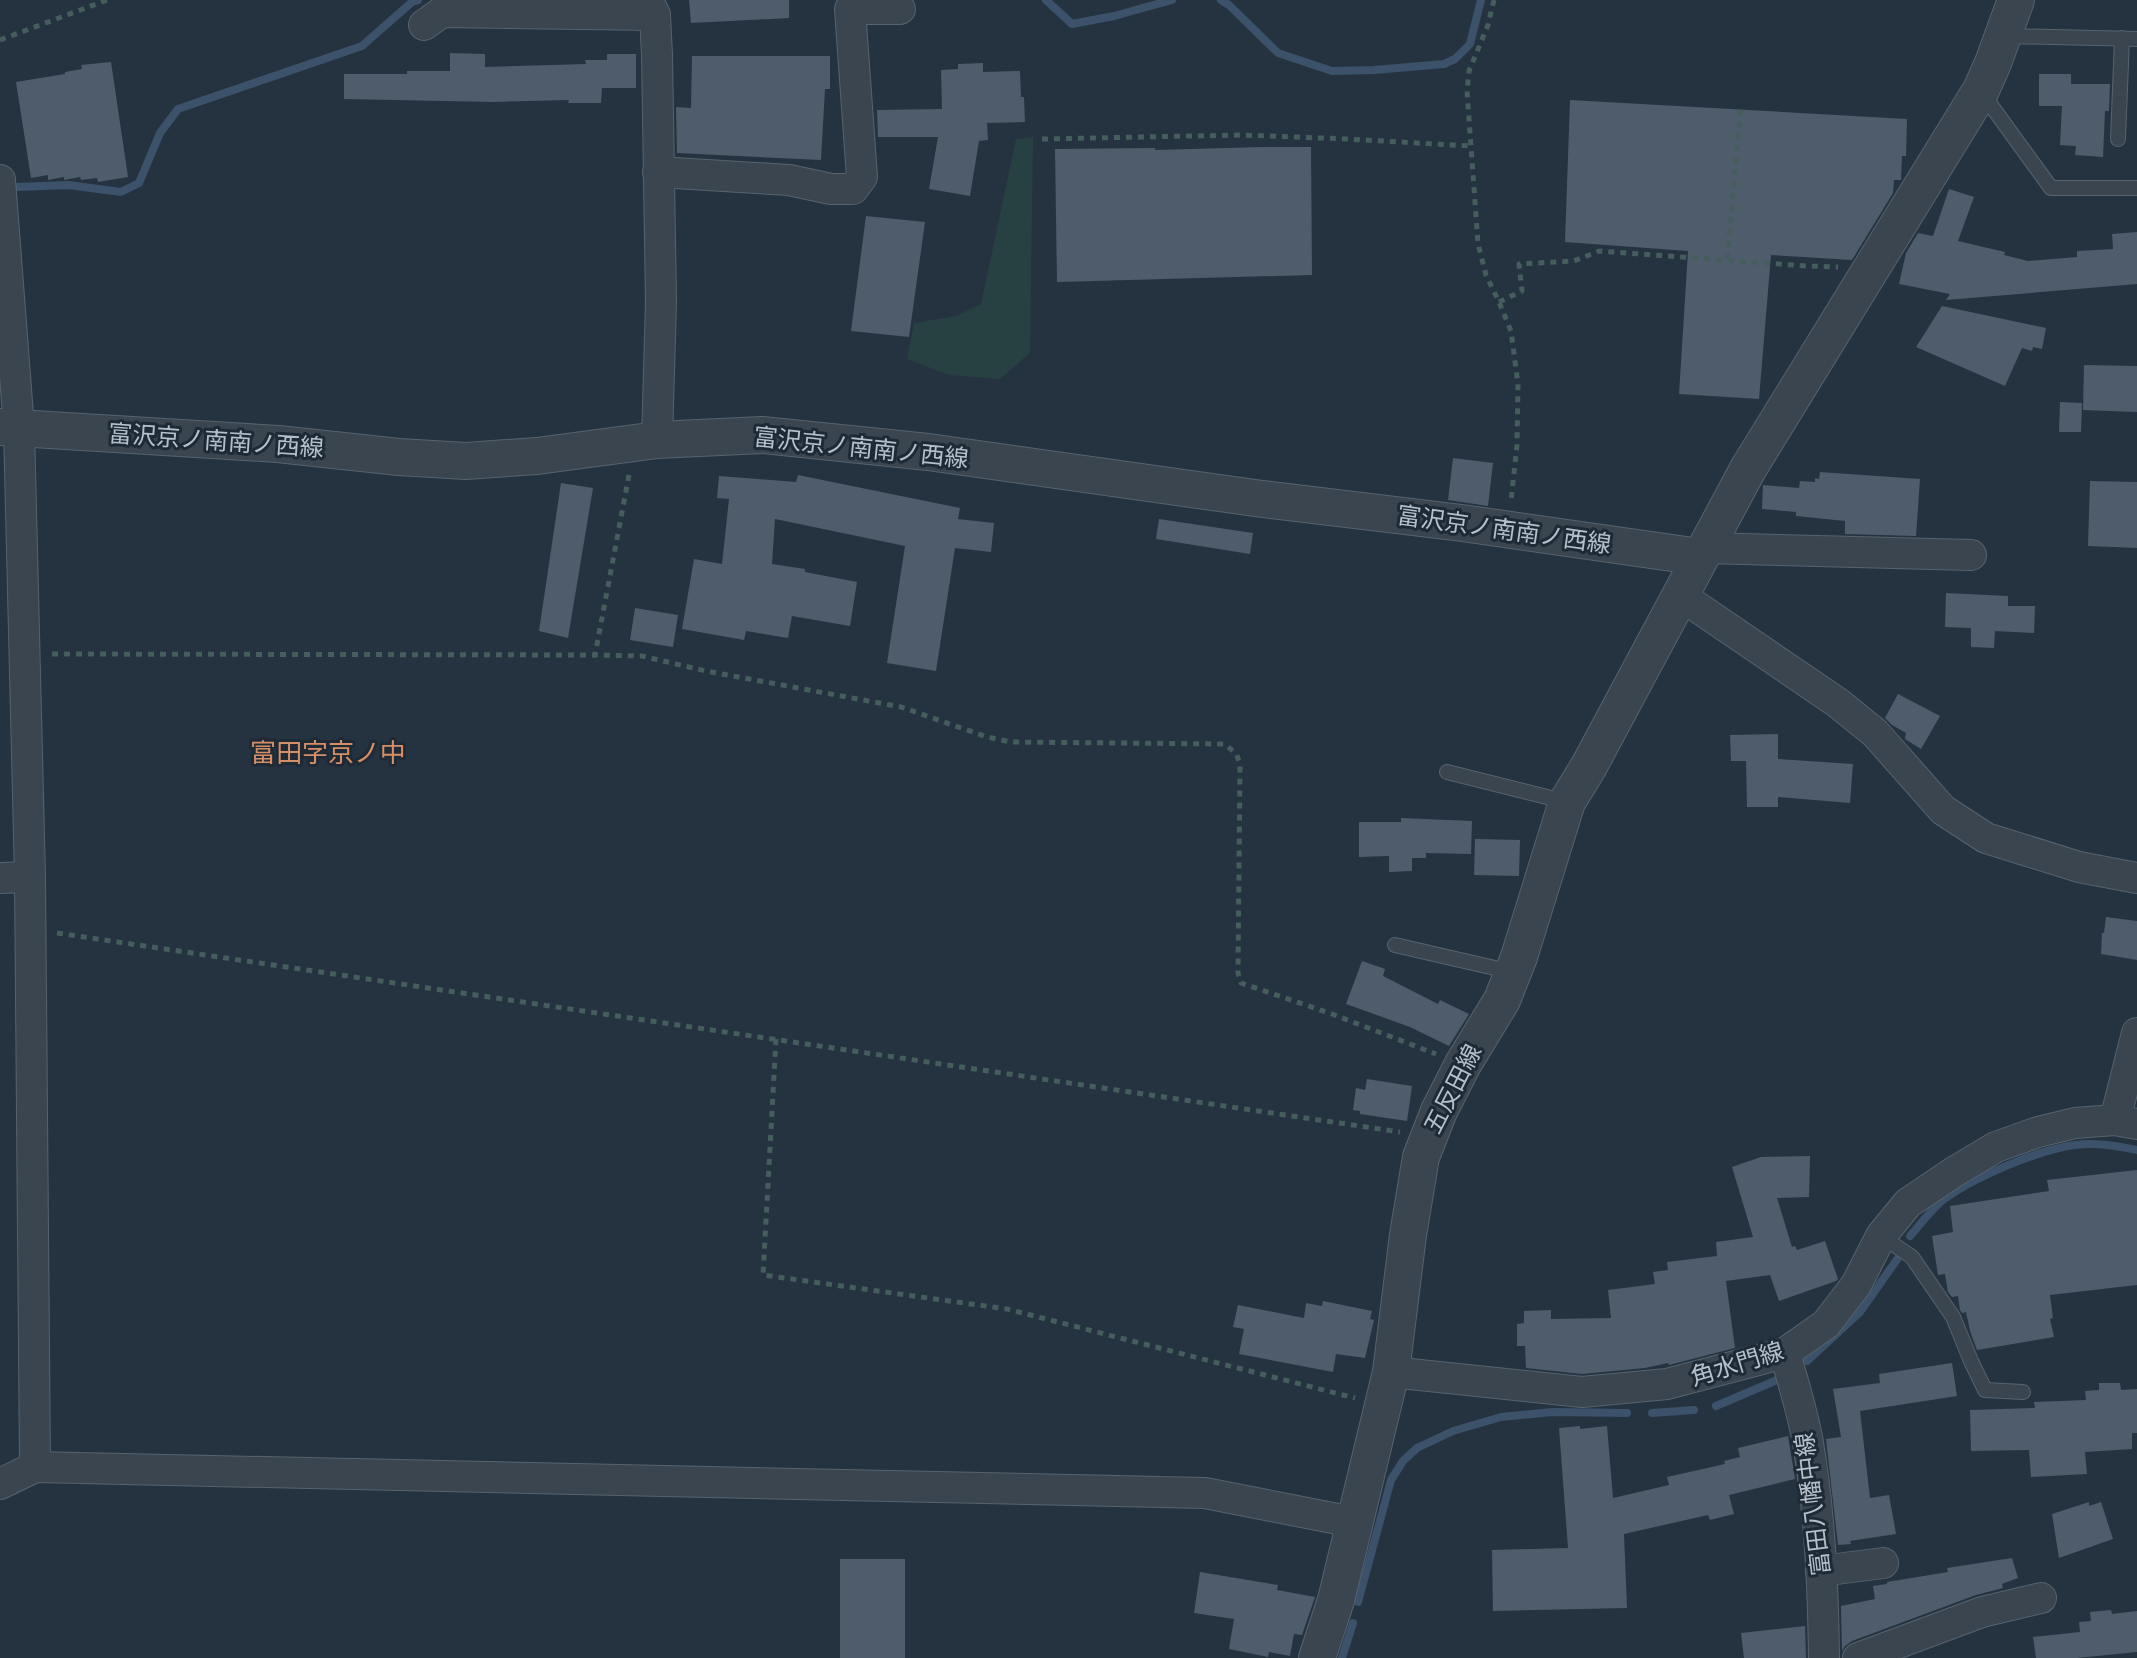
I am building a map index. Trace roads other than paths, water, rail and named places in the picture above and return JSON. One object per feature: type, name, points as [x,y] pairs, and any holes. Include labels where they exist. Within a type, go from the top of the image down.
[{"type":"street","name":"五反田線","points":[[1317,1658],[1336,1600],[1387,1389],[1421,1157],[1439,1111],[1463,1064],[1502,1000],[1567,802],[1748,469],[1981,90],[2016,0]]},
{"type":"street","points":[[424,25],[442,12],[490,26],[652,7],[661,302],[646,441]]},
{"type":"street","points":[[658,172],[789,180],[831,189],[853,189],[862,177],[850,9],[900,9]]},
{"type":"street","points":[[0,180],[10,427],[25,654],[15,877],[30,929],[35,1467]]},
{"type":"street","name":"富沢京ノ南南ノ西線","points":[[10,427],[278,444],[466,461],[537,456],[646,441],[762,435],[913,450],[1508,530],[1702,552]]},
{"type":"street","points":[[1702,552],[1971,555]]},
{"type":"street","points":[[1681,596],[1838,703],[1875,733],[1943,810],[1986,838],[2079,867],[2137,878]]},
{"type":"street","points":[[2126,1122],[2137,1033]]},
{"type":"street","name":"角水門線","points":[[1387,1389],[1582,1392],[1667,1384],[1785,1353],[1826,1324],[1856,1285],[1881,1236],[1908,1203],[1996,1147],[2075,1123],[2126,1122]]},
{"type":"street","name":"富田八幡中線","points":[[1785,1353],[1808,1440],[1821,1571],[1824,1658]]},
{"type":"street","points":[[0,1484],[35,1467],[1205,1493],[1353,1522]]},
{"type":"street","points":[[1821,1571],[1883,1563]]},
{"type":"street","points":[[1858,1658],[1982,1612],[2041,1598]]},
{"type":"lane","points":[[2003,36],[2130,39],[2118,139]]},
{"type":"lane","points":[[1981,90],[2051,188],[2137,188]]},
{"type":"lane","points":[[1447,772],[1567,802]]},
{"type":"lane","points":[[1395,945],[1513,972]]},
{"type":"lane","points":[[1881,1236],[1912,1257],[1953,1317],[1985,1390],[2023,1392]]},
{"type":"waterway","points":[[18,187],[68,185],[121,192],[139,183],[160,133],[178,109],[362,46],[418,0]]},
{"type":"waterway","points":[[1046,0],[1072,24],[1172,0]]},
{"type":"waterway","points":[[1221,0],[1278,53],[1332,71],[1444,64],[1455,59],[1470,44],[1481,0]]},
{"type":"waterway","points":[[1910,1236],[1944,1199],[1972,1182],[2025,1158],[2083,1144],[2137,1150]]},
{"type":"waterway","points":[[1807,1361],[1860,1312],[1898,1258]]},
{"type":"waterway","points":[[1716,1406],[1777,1380]]},
{"type":"waterway","points":[[1652,1413],[1694,1410]]},
{"type":"waterway","points":[[1358,1602],[1391,1480],[1403,1461],[1417,1448],[1453,1431],[1501,1417],[1553,1412],[1627,1413]]},
{"type":"waterway","points":[[1342,1658],[1353,1623]]},
{"type":"district","name":"富田字京ノ中","points":[[328,753]]}]
